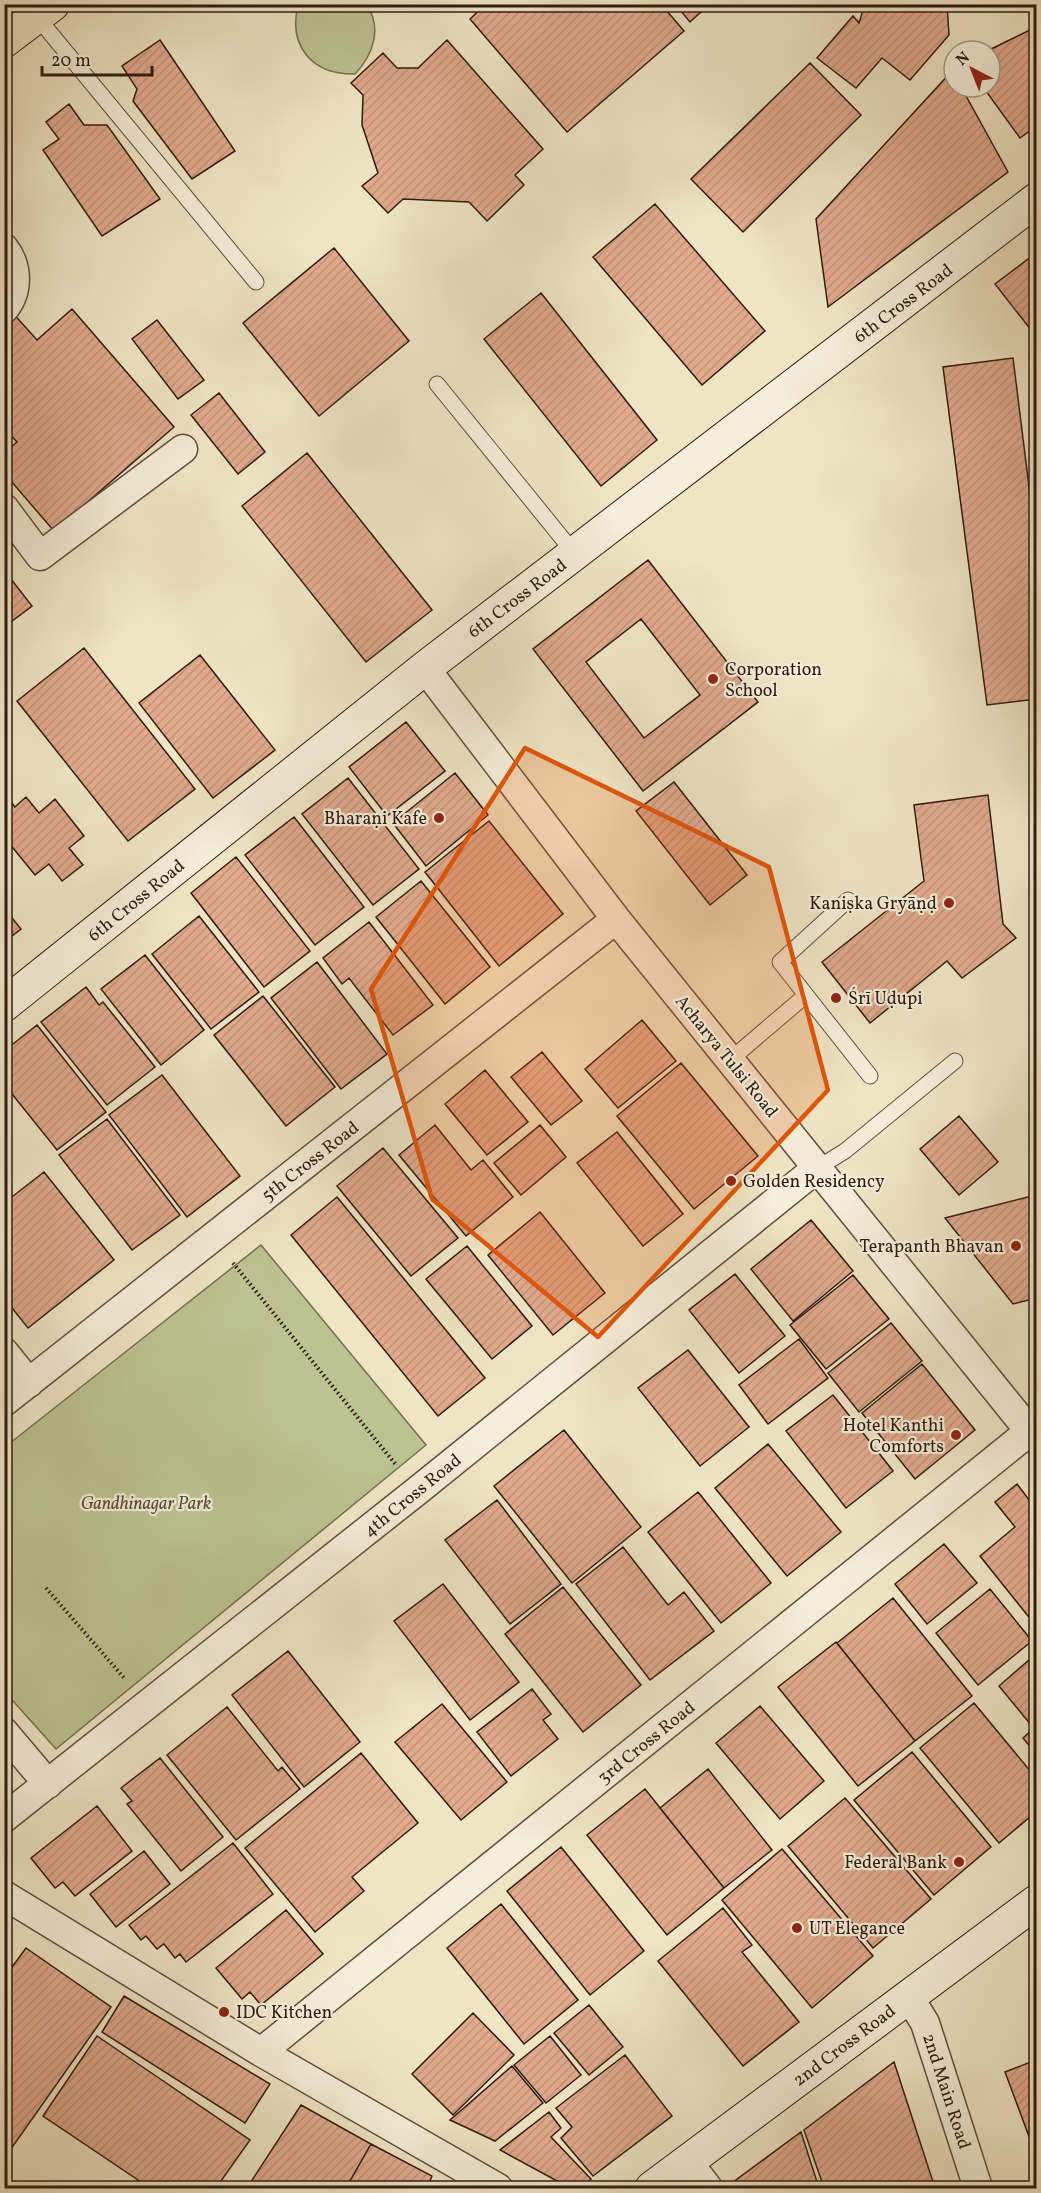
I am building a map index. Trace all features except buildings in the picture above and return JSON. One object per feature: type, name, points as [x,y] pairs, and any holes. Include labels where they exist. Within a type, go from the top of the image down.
[{"type":"main road","points":[[4,41],[45,11]]},
{"type":"street","name":"6th Cross Road","points":[[4,1005],[425,668],[1036,200]]},
{"type":"street","points":[[4,248],[10,256],[15,273],[14,290],[4,309]]},
{"type":"street","points":[[4,508],[40,556],[183,449]]},
{"type":"street","name":"Acharya Tulsi Road","points":[[425,668],[616,919],[1033,1435]]},
{"type":"street","name":"5th Cross Road","points":[[4,1402],[616,919]]},
{"type":"street","name":"4th Cross Road","points":[[4,1818],[417,1491],[816,1169]]},
{"type":"street","points":[[4,1352],[29,1383]]},
{"type":"street","name":"3rd Cross Road","points":[[261,2052],[1033,1435]]},
{"type":"street","points":[[4,1732],[48,1784]]},
{"type":"street","points":[[4,1895],[261,2052],[498,2188]]},
{"type":"street","name":"2nd Cross Road","points":[[652,2188],[1036,1902]]},
{"type":"street","name":"2nd Main Road","points":[[909,1997],[925,2023],[978,2188]]},
{"type":"street","points":[[688,2162],[708,2188]]},
{"type":"lane","points":[[45,11],[256,282]]},
{"type":"lane","points":[[437,384],[574,554]]},
{"type":"lane","points":[[848,900],[780,962],[870,1076]]},
{"type":"lane","points":[[730,1060],[805,996]]},
{"type":"lane","points":[[816,1169],[845,1151],[955,1060]]},
{"type":"path","points":[[214,1237],[417,1491]]},
{"type":"path","points":[[46,1588],[147,1705]]},
{"type":"highlighted area","points":[[525,748],[769,867],[828,1090],[598,1337],[432,1199],[371,989]]},
{"type":"green space","points":[[366,4],[374,22],[374,41],[367,58],[355,74],[327,69],[315,63],[307,55],[300,45],[297,33],[298,5]]},
{"type":"green space","name":"Gandhinagar Park","points":[[261,1245],[426,1445],[56,1749],[5,1692],[5,1447]]},
{"type":"place","name":"Corporation School","points":[[713,679]]},
{"type":"place","name":"Bharaṇi Kafe","points":[[439,818]]},
{"type":"place","name":"Kaniṣka Gryāṇḍ","points":[[949,903]]},
{"type":"place","name":"Śrī Uḍupi","points":[[836,998]]},
{"type":"place","name":"Golden Residency","points":[[731,1181]]},
{"type":"place","name":"Terapanth Bhavan","points":[[1016,1246]]},
{"type":"place","name":"Hotel Kanthi Comforts","points":[[956,1435]]},
{"type":"place","name":"Federal Bank","points":[[959,1862]]},
{"type":"place","name":"UT Elegance","points":[[797,1928]]},
{"type":"place","name":"IDC Kitchen","points":[[224,2012]]}]
